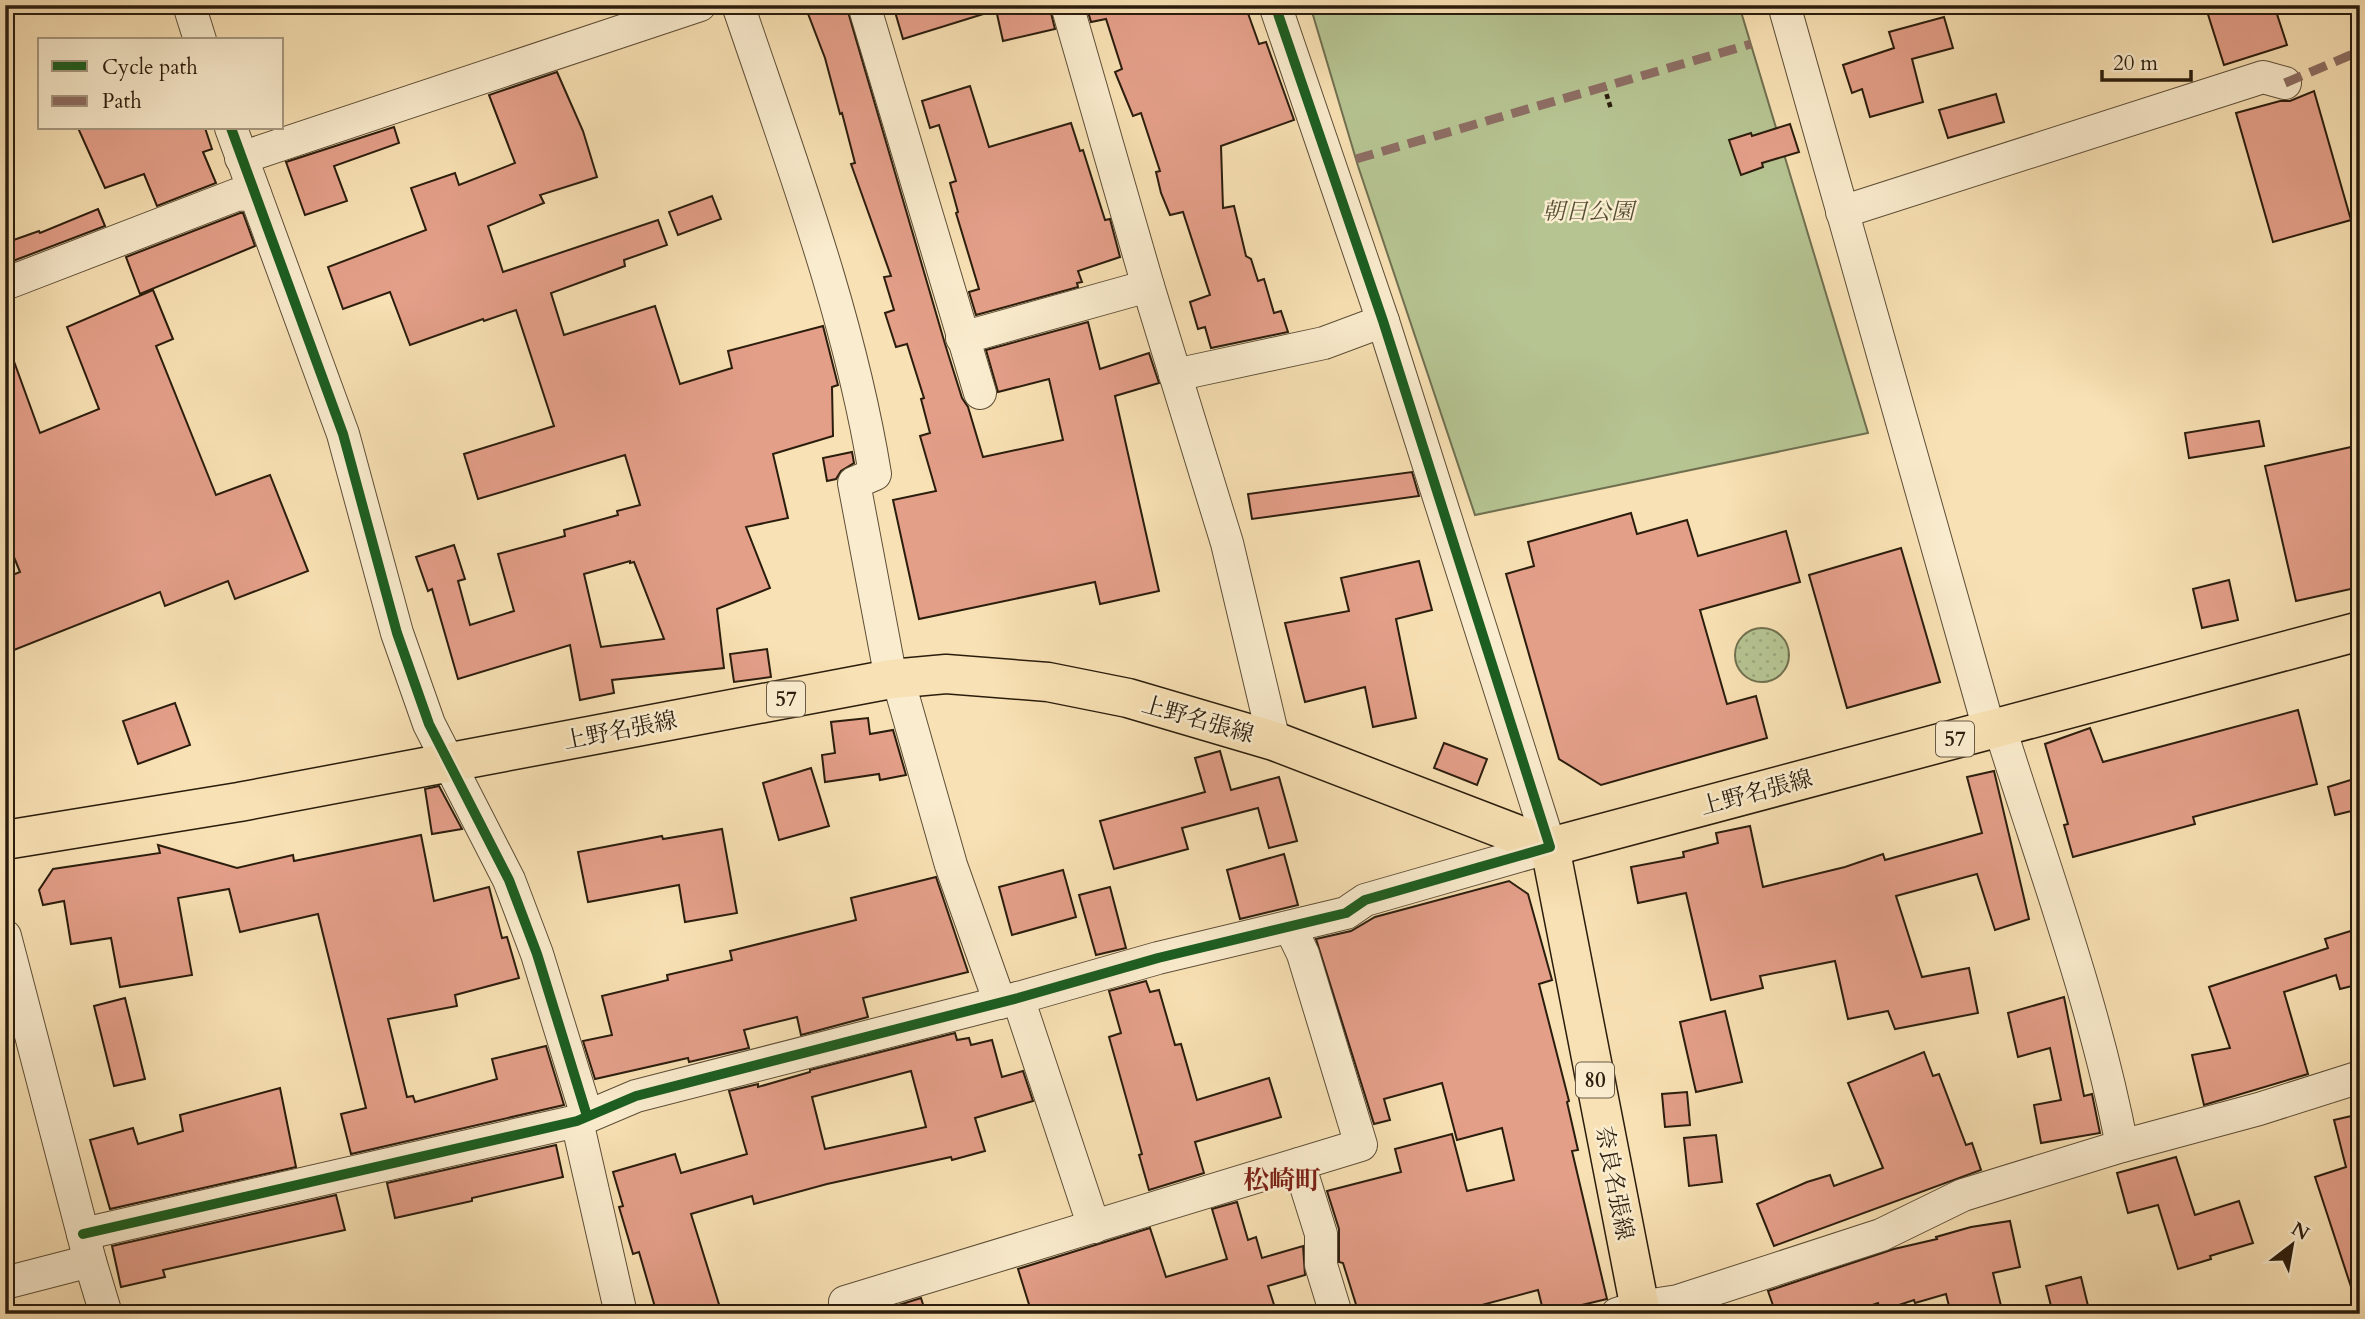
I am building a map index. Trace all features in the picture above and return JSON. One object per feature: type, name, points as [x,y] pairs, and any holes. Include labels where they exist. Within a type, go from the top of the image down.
[{"type":"main road","name":"上野名張線","points":[[5,840],[239,802],[894,679],[946,674],[1048,682],[1128,698],[1274,741],[1550,847],[2360,631]]},
{"type":"main road","name":"奈良名張線","points":[[1550,847],[1632,1311]]},
{"type":"street","points":[[188,5],[199,38]]},
{"type":"street","points":[[241,158],[700,5]]},
{"type":"street","points":[[738,5],[817,239],[866,420],[875,474],[853,483],[894,679],[951,865],[1009,1000],[1094,1227]]},
{"type":"street","points":[[864,5],[962,338],[981,393]]},
{"type":"street","points":[[1067,5],[1148,286],[1227,543],[1274,741]]},
{"type":"street","points":[[5,1283],[86,1247],[582,1119],[636,1096],[1009,1000],[1158,958],[1346,913],[1365,900],[1550,847],[1383,321],[1275,5]]},
{"type":"street","points":[[1784,5],[1994,729],[2088,1007],[2113,1097],[2122,1146]]},
{"type":"street","points":[[1842,212],[2263,77],[2285,83]]},
{"type":"street","points":[[232,130],[343,434],[397,633],[429,724],[509,880],[537,954],[582,1119],[621,1314]]},
{"type":"street","points":[[5,284],[236,195],[255,194]]},
{"type":"street","points":[[962,338],[1148,286]]},
{"type":"street","points":[[1175,375],[1324,343],[1383,321]]},
{"type":"street","points":[[848,1314],[845,1301],[1361,1145],[1303,954],[1290,927]]},
{"type":"street","points":[[5,936],[11,980],[106,1314]]},
{"type":"street","points":[[1632,1311],[1678,1301],[1881,1235],[1963,1195],[2122,1146],[2259,1110],[2360,1077]]},
{"type":"street","points":[[1299,1164],[1321,1234],[1321,1265],[1335,1314]]},
{"type":"path","points":[[1604,86],[1611,109]]},
{"type":"green space","name":"朝日公園","points":[[1310,5],[1739,5],[1868,433],[1475,515],[1358,166]]},
{"type":"green space","points":[[1767,628],[1777,632],[1785,640],[1789,655],[1785,670],[1777,678],[1757,682],[1747,678],[1739,670],[1735,650],[1739,640],[1747,632]]},
{"type":"building","points":[[822,5],[846,5],[945,344],[983,457],[1063,440],[1049,379],[998,392],[986,350],[1088,322],[1100,369],[1149,353],[1159,383],[1115,396],[1159,591],[1100,604],[1095,582],[919,619],[893,500],[936,491],[920,436],[930,433],[921,399],[924,398],[907,344],[896,347],[885,313],[894,310],[884,277],[891,276],[851,164],[855,163],[842,113],[840,114],[825,58],[807,11]]},
{"type":"building","points":[[893,5],[992,5],[993,11],[903,39]]},
{"type":"building","points":[[995,5],[1049,5],[1055,29],[1003,41]]},
{"type":"building","points":[[1086,5],[1245,5],[1259,44],[1266,42],[1294,120],[1221,146],[1223,208],[1234,206],[1246,256],[1251,259],[1258,281],[1264,279],[1274,313],[1281,311],[1288,332],[1211,348],[1205,327],[1198,329],[1190,302],[1210,295],[1183,212],[1170,215],[1161,193],[1156,172],[1160,171],[1141,113],[1133,116],[1115,72],[1122,69],[1106,19],[1091,22]]},
{"type":"building","points":[[2205,5],[2274,5],[2287,45],[2224,65]]},
{"type":"building","points":[[1944,17],[1953,48],[1912,59],[1923,102],[1870,117],[1862,89],[1852,93],[1843,65],[1894,48],[1889,32]]},
{"type":"building","points":[[557,72],[583,131],[597,177],[540,195],[544,203],[488,226],[503,272],[658,220],[667,245],[624,260],[625,266],[551,293],[564,335],[655,306],[680,384],[732,368],[728,351],[823,326],[838,385],[832,387],[833,436],[773,454],[788,518],[746,527],[770,588],[717,609],[724,668],[612,680],[614,693],[580,700],[570,645],[458,679],[432,589],[428,591],[416,557],[454,545],[465,579],[458,581],[470,625],[514,611],[498,554],[565,536],[564,530],[618,515],[617,511],[640,505],[625,455],[478,499],[464,454],[554,426],[516,310],[410,345],[390,292],[343,309],[328,267],[426,230],[411,188],[455,173],[459,185],[515,163],[489,95]],"holes":[[[634,562],[664,639],[601,647],[584,574]]]},
{"type":"building","points":[[970,86],[989,147],[1071,123],[1080,151],[1083,150],[1105,220],[1110,219],[1120,257],[1078,271],[1082,282],[1077,283],[1078,287],[976,315],[969,292],[979,289],[956,213],[958,212],[950,183],[956,181],[939,125],[930,128],[922,101]]},
{"type":"building","points":[[2314,91],[2351,220],[2273,242],[2236,113],[2280,101],[2290,101]]},
{"type":"building","points":[[1996,94],[2004,122],[1948,138],[1939,110]]},
{"type":"building","points":[[1790,124],[1799,152],[1762,163],[1763,167],[1741,175],[1729,140]]},
{"type":"building","points":[[394,127],[399,143],[334,166],[347,201],[305,215],[286,162]]},
{"type":"building","points":[[79,130],[206,130],[212,149],[203,152],[216,183],[157,206],[144,174],[105,188]]},
{"type":"building","points":[[712,196],[721,219],[678,235],[669,212]]},
{"type":"building","points":[[98,209],[105,226],[5,264],[5,243],[39,231],[40,233]]},
{"type":"building","points":[[243,213],[255,246],[140,294],[126,257]]},
{"type":"building","points":[[153,290],[173,339],[156,346],[216,495],[270,475],[308,571],[235,599],[228,581],[165,606],[160,592],[14,650],[5,626],[5,578],[20,572],[5,535],[5,346],[8,345],[40,433],[99,409],[67,327]]},
{"type":"building","points":[[2259,421],[2264,446],[2189,458],[2185,433]]},
{"type":"building","points":[[2360,445],[2360,587],[2296,601],[2265,466]]},
{"type":"building","points":[[852,452],[854,463],[841,471],[836,479],[827,481],[823,458]]},
{"type":"building","points":[[1412,472],[1419,496],[1252,519],[1248,494]]},
{"type":"building","points":[[1631,513],[1637,534],[1687,520],[1698,556],[1786,531],[1800,582],[1700,610],[1727,704],[1756,696],[1767,738],[1601,785],[1559,759],[1506,574],[1534,566],[1528,542]]},
{"type":"building","points":[[1901,548],[1940,682],[1847,708],[1809,575]]},
{"type":"building","points":[[1419,561],[1432,610],[1396,619],[1416,718],[1373,727],[1365,687],[1305,702],[1285,623],[1349,611],[1341,578]]},
{"type":"building","points":[[2229,580],[2238,620],[2202,628],[2193,589]]},
{"type":"building","points":[[767,649],[771,677],[734,682],[730,654]]},
{"type":"building","points":[[175,703],[190,745],[138,764],[123,721]]},
{"type":"building","points":[[2298,710],[2317,784],[2193,817],[2195,824],[2073,857],[2064,825],[2068,824],[2045,744],[2090,728],[2103,762]]},
{"type":"building","points":[[868,718],[870,734],[893,730],[906,775],[880,780],[879,774],[825,782],[822,755],[835,753],[831,722]]},
{"type":"building","points":[[1444,743],[1487,759],[1477,785],[1434,768]]},
{"type":"building","points":[[1220,751],[1231,790],[1279,777],[1297,841],[1269,848],[1258,808],[1182,828],[1188,849],[1114,869],[1100,821],[1205,792],[1195,758]]},
{"type":"building","points":[[811,768],[829,826],[779,840],[763,783]]},
{"type":"building","points":[[1994,771],[2029,919],[1995,930],[1977,874],[1896,896],[1922,977],[1969,968],[1978,1013],[1895,1029],[1888,1011],[1848,1019],[1835,961],[1760,976],[1763,988],[1711,1000],[1686,893],[1638,903],[1631,867],[1684,857],[1683,852],[1718,843],[1716,833],[1750,826],[1763,887],[1845,867],[1883,854],[1885,860],[1982,833],[1967,777]]},
{"type":"building","points":[[2360,777],[2360,809],[2335,815],[2328,787]]},
{"type":"building","points":[[439,786],[462,829],[432,834],[425,789]]},
{"type":"building","points":[[722,829],[737,913],[685,922],[679,885],[588,902],[578,852],[662,836],[663,839]]},
{"type":"building","points":[[421,835],[434,901],[489,887],[502,938],[507,937],[519,978],[455,995],[457,1006],[388,1019],[407,1097],[413,1096],[415,1102],[497,1079],[492,1059],[546,1046],[564,1105],[351,1154],[341,1114],[366,1108],[318,914],[240,932],[229,889],[178,898],[192,975],[120,987],[111,938],[71,944],[64,901],[43,905],[39,890],[53,869],[160,853],[158,845],[237,868],[293,855],[294,861]]},
{"type":"building","points":[[1284,854],[1298,905],[1240,919],[1227,870]]},
{"type":"building","points":[[1063,870],[1076,917],[1012,935],[999,887]]},
{"type":"building","points":[[936,877],[968,972],[863,998],[868,1017],[801,1035],[797,1017],[744,1030],[749,1048],[689,1062],[688,1058],[595,1079],[583,1041],[612,1035],[602,996],[668,980],[667,975],[732,960],[730,951],[856,920],[851,898]]},
{"type":"building","points":[[1509,881],[1528,894],[1552,980],[1539,984],[1569,1101],[1567,1102],[1578,1150],[1572,1151],[1607,1299],[1544,1314],[1538,1290],[1448,1314],[1359,1314],[1343,1263],[1339,1262],[1339,1229],[1327,1191],[1401,1172],[1395,1149],[1452,1134],[1467,1191],[1514,1180],[1502,1128],[1457,1140],[1442,1083],[1384,1099],[1390,1120],[1374,1124],[1316,939],[1351,931],[1375,917]]},
{"type":"building","points":[[1110,887],[1126,948],[1096,955],[1079,895]]},
{"type":"building","points":[[2360,928],[2360,984],[2340,989],[2336,975],[2284,992],[2308,1074],[2204,1105],[2192,1055],[2230,1048],[2209,987],[2328,948],[2325,939]]},
{"type":"building","points":[[1146,981],[1150,992],[1159,990],[1175,1045],[1181,1044],[1197,1100],[1269,1078],[1281,1117],[1195,1142],[1204,1173],[1149,1190],[1139,1155],[1142,1154],[1109,1037],[1121,1033],[1109,991]]},
{"type":"building","points":[[2064,997],[2084,1096],[2092,1094],[2100,1133],[2041,1143],[2034,1105],[2061,1100],[2050,1048],[2018,1057],[2008,1013]]},
{"type":"building","points":[[125,998],[145,1079],[114,1086],[94,1006]]},
{"type":"building","points":[[1725,1011],[1742,1082],[1696,1092],[1680,1022]]},
{"type":"building","points":[[955,1033],[957,1040],[969,1038],[971,1045],[992,1040],[1002,1077],[1023,1071],[1033,1101],[975,1118],[985,1151],[827,1184],[754,1204],[752,1196],[691,1214],[722,1314],[657,1314],[639,1252],[633,1254],[619,1207],[623,1206],[613,1172],[675,1154],[681,1173],[747,1154],[729,1091],[758,1084],[758,1087],[810,1070]],"holes":[[[911,1071],[926,1127],[825,1149],[812,1097]]]},
{"type":"building","points":[[1924,1052],[1933,1076],[1939,1074],[1966,1145],[1972,1143],[1981,1170],[1774,1246],[1757,1204],[1830,1175],[1834,1186],[1883,1168],[1848,1083]]},
{"type":"building","points":[[280,1088],[296,1167],[110,1209],[90,1140],[133,1128],[138,1144],[183,1131],[180,1115]]},
{"type":"building","points":[[1687,1092],[1690,1125],[1665,1127],[1662,1094]]},
{"type":"building","points":[[2360,1114],[2360,1299],[2355,1299],[2315,1177],[2346,1167],[2334,1120]]},
{"type":"building","points":[[1716,1135],[1722,1182],[1689,1186],[1684,1138]]},
{"type":"building","points":[[556,1145],[563,1177],[395,1218],[387,1183]]},
{"type":"building","points":[[2176,1157],[2195,1215],[2239,1201],[2253,1243],[2178,1269],[2158,1205],[2128,1213],[2117,1173]]},
{"type":"building","points":[[336,1195],[345,1230],[163,1270],[165,1277],[121,1287],[112,1246]]},
{"type":"building","points":[[1237,1202],[1248,1240],[1256,1237],[1262,1258],[1303,1246],[1305,1275],[1268,1286],[1277,1314],[1032,1314],[1018,1269],[1150,1228],[1166,1277],[1227,1259],[1212,1209]]},
{"type":"building","points":[[2010,1221],[2020,1267],[1993,1273],[2003,1314],[1951,1314],[1946,1294],[1915,1303],[1914,1300],[1881,1311],[1878,1303],[1847,1314],[1776,1314],[1768,1291],[1894,1249],[1937,1239],[1936,1237],[1971,1227]]},
{"type":"building","points":[[2081,1277],[2090,1314],[2053,1314],[2046,1286]]},
{"type":"building","points":[[921,1298],[926,1314],[870,1314]]},
{"type":"marked path","points":[[1356,159],[1751,44]]},
{"type":"marked path","points":[[2285,83],[2360,51]]},
{"type":"cycle path","points":[[83,1234],[577,1121],[636,1096],[1018,998],[1158,958],[1346,913],[1365,900],[1550,847],[1383,321],[1275,5]]},
{"type":"cycle path","points":[[232,130],[343,434],[397,633],[429,724],[509,880],[537,954],[587,1116]]},
{"type":"district","name":"松崎町","points":[[1282,1180]]}]
